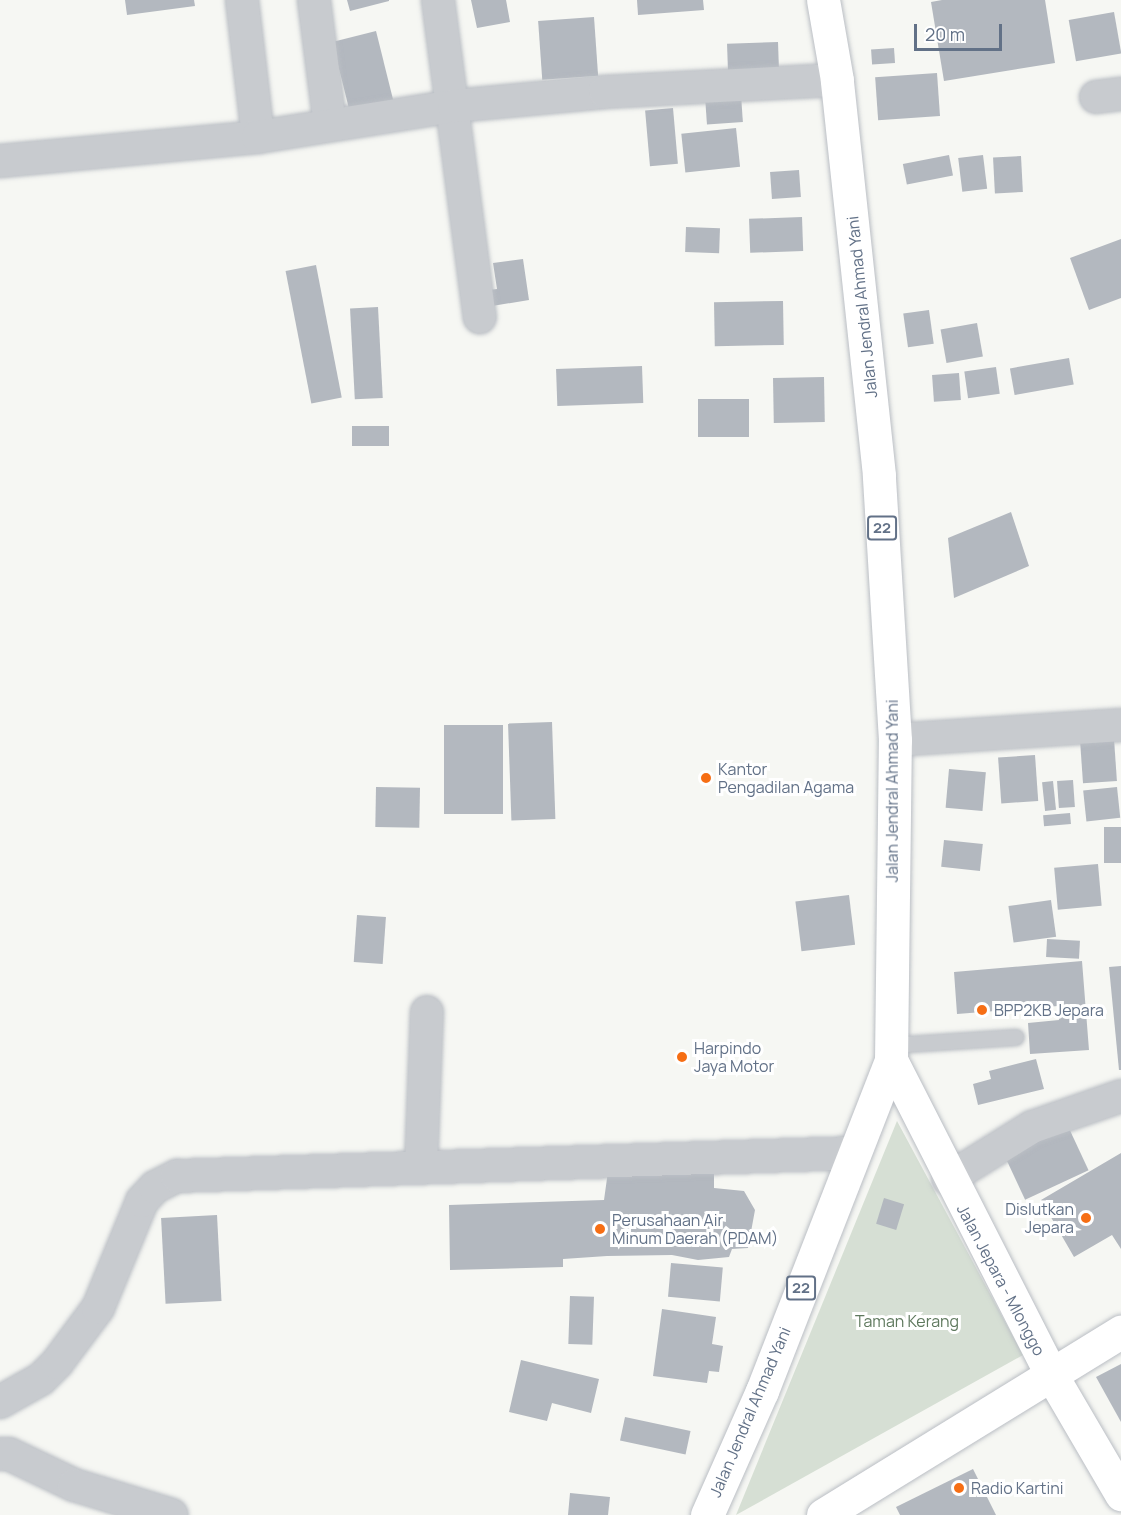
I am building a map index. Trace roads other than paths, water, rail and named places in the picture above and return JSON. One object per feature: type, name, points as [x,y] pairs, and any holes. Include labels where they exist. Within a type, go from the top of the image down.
[{"type":"main road","name":"Jalan Jendral Ahmad Yani","points":[[707,1515],[762,1391],[891,1053],[896,740],[879,475],[837,80],[824,0]]},
{"type":"main road","name":"Jalan Jepara - Mlonggo","points":[[891,1053],[948,1179],[1052,1376],[1121,1494]]},
{"type":"main road","points":[[823,1515],[1121,1332]]},
{"type":"street","points":[[242,0],[258,137]]},
{"type":"street","points":[[314,0],[330,125]]},
{"type":"street","points":[[438,0],[454,106],[480,317]]},
{"type":"street","points":[[0,161],[258,137],[454,106],[616,91],[837,80]]},
{"type":"street","points":[[896,740],[1121,725]]},
{"type":"street","points":[[422,1166],[427,1012]]},
{"type":"street","points":[[948,1179],[1032,1127],[1121,1096]]},
{"type":"street","points":[[0,1402],[41,1379],[86,1326],[124,1252],[142,1201],[164,1181],[177,1176],[274,1170],[853,1153]]},
{"type":"street","points":[[0,1454],[9,1454],[74,1485],[172,1515]]},
{"type":"lane","points":[[891,1053],[1016,1037]]},
{"type":"place","name":"Kantor Pengadilan Agama","points":[[706,778]]},
{"type":"place","name":"BPP2KB Jepara","points":[[982,1010]]},
{"type":"place","name":"Harpindo Jaya Motor","points":[[682,1057]]},
{"type":"place","name":"Dislutkan Jepara","points":[[1086,1218]]},
{"type":"place","name":"Perusahaan Air Minum Daerah (PDAM)","points":[[600,1229]]},
{"type":"place","name":"Radio Kartini","points":[[959,1488]]},
{"type":"park label","name":"Taman Kerang","points":[[907,1321]]}]
